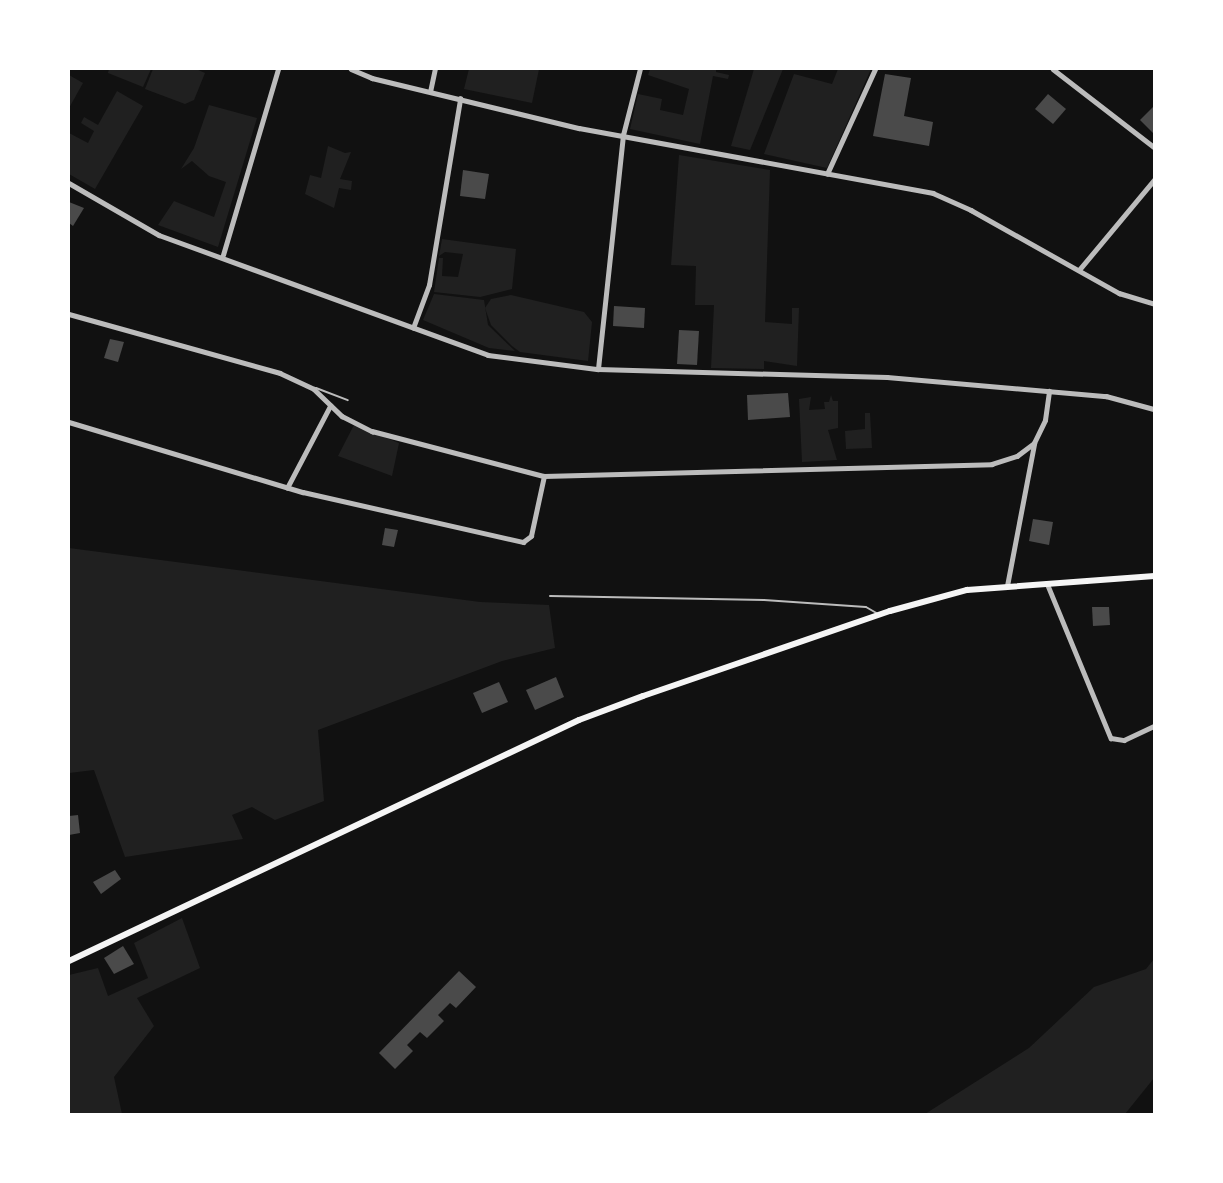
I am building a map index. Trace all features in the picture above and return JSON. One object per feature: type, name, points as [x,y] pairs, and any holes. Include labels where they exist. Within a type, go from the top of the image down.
[{"type":"main road","points":[[69,961],[579,720],[880,614],[967,590],[1154,576]]},
{"type":"street","points":[[223,255],[278,69]]},
{"type":"street","points":[[351,69],[430,92],[623,135],[944,197],[1119,293],[1154,304]]},
{"type":"street","points":[[430,92],[435,69]]},
{"type":"street","points":[[598,369],[623,135],[640,69]]},
{"type":"street","points":[[827,174],[875,69]]},
{"type":"street","points":[[1053,69],[1154,147]]},
{"type":"street","points":[[413,328],[429,285],[460,99]]},
{"type":"street","points":[[1079,270],[1154,180]]},
{"type":"street","points":[[69,183],[159,235],[223,255],[488,355],[598,369],[887,377],[1115,398],[1154,409]]},
{"type":"street","points":[[69,314],[231,357],[314,389],[330,406],[372,431],[544,476],[992,464],[1017,456],[1034,444]]},
{"type":"street","points":[[1007,586],[1034,444],[1046,420],[1049,391]]},
{"type":"street","points":[[287,488],[330,406]]},
{"type":"street","points":[[69,423],[287,488],[381,512],[526,542],[531,536],[544,476]]},
{"type":"street","points":[[1047,583],[1111,738],[1124,740],[1154,726]]},
{"type":"lane","points":[[314,389],[322,388],[348,400]]},
{"type":"lane","points":[[550,596],[722,598],[866,607],[880,614]]},
{"type":"shaded area","points":[[109,69],[151,69],[143,87],[108,73]]},
{"type":"shaded area","points":[[153,69],[196,69],[205,73],[194,100],[185,104],[145,89]]},
{"type":"shaded area","points":[[469,69],[539,69],[532,103],[464,89]]},
{"type":"shaded area","points":[[650,69],[716,69],[716,72],[729,75],[728,79],[713,76],[700,144],[630,129],[638,94],[662,99],[660,110],[683,115],[689,89],[648,75]]},
{"type":"shaded area","points":[[754,69],[783,69],[750,150],[731,146]]},
{"type":"shaded area","points":[[838,69],[871,69],[827,168],[764,154],[794,74],[832,84]]},
{"type":"shaded area","points":[[69,75],[83,83],[69,108]]},
{"type":"shaded area","points":[[117,91],[143,106],[95,189],[69,174],[69,133],[88,143],[94,131],[81,123],[84,117],[98,125]]},
{"type":"shaded area","points":[[209,105],[257,118],[218,247],[158,225],[174,201],[214,217],[226,182],[209,176],[192,161],[181,169],[194,148]]},
{"type":"shaded area","points":[[328,146],[345,153],[351,152],[340,179],[352,181],[351,190],[339,188],[334,208],[305,194],[310,175],[321,178]]},
{"type":"shaded area","points":[[679,155],[770,170],[765,322],[792,324],[792,308],[799,308],[797,366],[764,361],[764,369],[711,368],[714,305],[695,305],[696,266],[671,265]]},
{"type":"shaded area","points":[[442,239],[516,249],[512,289],[480,297],[434,292],[439,258],[443,258],[442,276],[458,277],[463,254],[445,252],[439,256]]},
{"type":"shaded area","points":[[434,294],[484,300],[488,325],[515,351],[489,348],[423,320]]},
{"type":"shaded area","points":[[511,295],[584,312],[592,322],[588,361],[520,352],[512,346],[491,325],[485,308],[491,299]]},
{"type":"shaded area","points":[[831,395],[833,401],[838,401],[838,428],[828,430],[837,460],[802,462],[799,399],[811,397],[809,410],[825,409],[824,402],[829,402]]},
{"type":"shaded area","points":[[865,413],[870,413],[872,448],[846,449],[845,431],[865,429]]},
{"type":"shaded area","points":[[354,425],[399,443],[392,476],[338,456]]},
{"type":"shaded area","points":[[69,548],[480,602],[549,605],[555,648],[502,661],[318,730],[324,801],[275,820],[252,807],[232,815],[243,839],[125,857],[94,770],[69,773]]},
{"type":"shaded area","points":[[182,918],[200,968],[137,998],[154,1026],[114,1077],[122,1114],[69,1114],[69,975],[98,968],[108,996],[148,978],[134,943]]},
{"type":"shaded area","points":[[1154,959],[1154,1078],[1125,1114],[925,1114],[1029,1048],[1094,987],[1146,969]]},
{"type":"building","points":[[885,74],[911,78],[904,116],[933,122],[929,146],[873,136]]},
{"type":"building","points":[[1048,94],[1066,109],[1053,124],[1035,109]]},
{"type":"building","points":[[1154,106],[1154,134],[1140,120]]},
{"type":"building","points":[[463,170],[489,174],[485,199],[460,196]]},
{"type":"building","points":[[69,202],[84,208],[73,226],[69,223]]},
{"type":"building","points":[[614,306],[645,308],[644,328],[613,326]]},
{"type":"building","points":[[679,330],[699,331],[697,365],[677,364]]},
{"type":"building","points":[[110,339],[124,342],[118,362],[104,358]]},
{"type":"building","points":[[788,393],[790,417],[748,420],[747,395]]},
{"type":"building","points":[[1033,519],[1053,522],[1049,545],[1029,541]]},
{"type":"building","points":[[385,528],[398,530],[394,547],[382,545]]},
{"type":"building","points":[[1092,607],[1109,607],[1110,625],[1093,626]]},
{"type":"building","points":[[556,677],[564,697],[535,710],[526,690]]},
{"type":"building","points":[[499,682],[508,702],[482,713],[473,693]]},
{"type":"building","points":[[78,815],[80,833],[69,835],[69,816]]},
{"type":"building","points":[[115,870],[121,879],[101,894],[93,882]]},
{"type":"building","points":[[123,946],[134,964],[114,974],[104,958]]},
{"type":"building","points":[[459,971],[476,987],[456,1008],[450,1003],[438,1015],[444,1021],[427,1038],[420,1032],[407,1045],[413,1051],[395,1069],[379,1053]]}]
